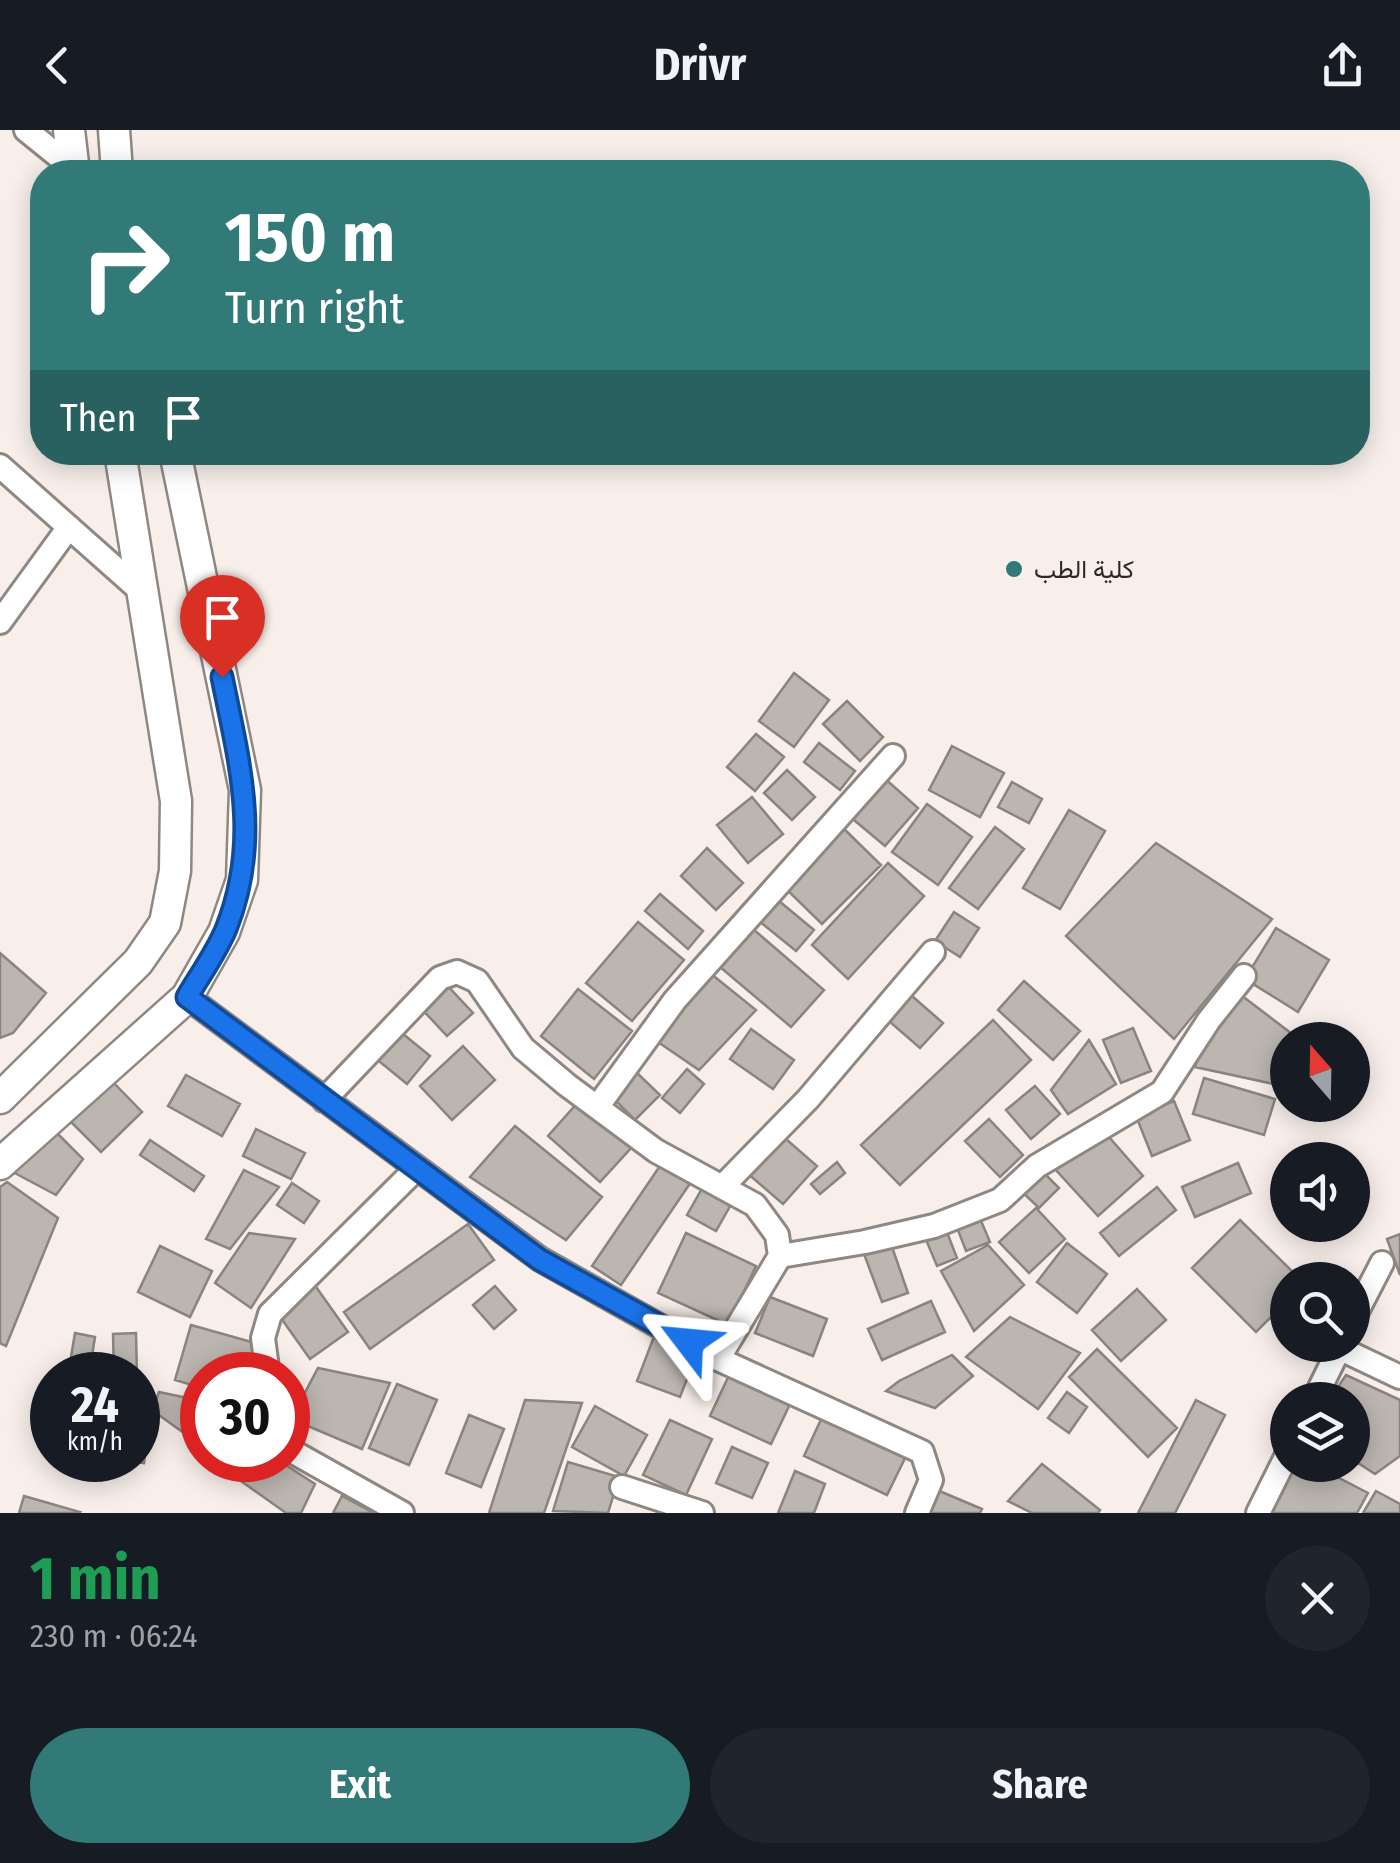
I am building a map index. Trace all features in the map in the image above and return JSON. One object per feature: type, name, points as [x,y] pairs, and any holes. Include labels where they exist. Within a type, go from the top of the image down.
[{"type":"street","points":[[26,130],[62,160]]},
{"type":"street","points":[[69,130],[73,160]]},
{"type":"street","points":[[114,130],[116,160]]},
{"type":"street","points":[[0,1098],[138,962],[165,923],[176,871],[176,801],[122,465]]},
{"type":"street","points":[[0,1164],[187,997],[224,932],[242,880],[245,790],[178,465]]},
{"type":"street","points":[[0,466],[142,592]]},
{"type":"street","points":[[0,622],[69,527]]},
{"type":"street","points":[[598,1106],[676,1000],[893,756]]},
{"type":"street","points":[[722,1187],[808,1099],[933,952]]},
{"type":"street","points":[[324,1100],[440,978],[457,972],[478,981],[523,1048],[656,1151],[755,1204],[777,1235],[780,1256],[718,1359]]},
{"type":"street","points":[[780,1256],[934,1226],[1000,1200],[1037,1166],[1162,1092],[1209,1020],[1244,976]]},
{"type":"street","points":[[187,997],[540,1260],[718,1359],[922,1452],[931,1480],[917,1513]]},
{"type":"street","points":[[265,1352],[263,1338],[270,1314],[418,1168]]},
{"type":"street","points":[[1370,1286],[1382,1262]]},
{"type":"street","points":[[1370,1362],[1400,1377]]},
{"type":"street","points":[[310,1461],[402,1513]]},
{"type":"street","points":[[1258,1513],[1274,1482]]},
{"type":"street","points":[[622,1486],[702,1513]]},
{"type":"building","points":[[794,673],[829,700],[794,747],[759,721]]},
{"type":"building","points":[[847,701],[883,737],[860,761],[823,724]]},
{"type":"building","points":[[756,734],[784,757],[755,791],[727,767]]},
{"type":"building","points":[[819,743],[855,771],[840,790],[804,762]]},
{"type":"building","points":[[952,746],[1004,773],[980,817],[929,790]]},
{"type":"building","points":[[787,770],[815,797],[792,820],[764,793]]},
{"type":"building","points":[[882,776],[918,808],[885,846],[848,815]]},
{"type":"building","points":[[1012,782],[1042,799],[1029,823],[998,807]]},
{"type":"building","points":[[752,797],[783,834],[748,863],[717,825]]},
{"type":"building","points":[[927,804],[972,837],[938,885],[892,852]]},
{"type":"building","points":[[1069,810],[1105,831],[1060,909],[1023,888]]},
{"type":"building","points":[[839,824],[881,865],[822,924],[780,883]]},
{"type":"building","points":[[995,827],[1024,849],[978,909],[949,888]]},
{"type":"building","points":[[1156,843],[1272,919],[1174,1039],[1066,936]]},
{"type":"building","points":[[707,848],[743,883],[716,910],[681,876]]},
{"type":"building","points":[[888,863],[924,896],[848,979],[812,945]]},
{"type":"building","points":[[660,894],[703,931],[688,949],[645,911]]},
{"type":"building","points":[[773,896],[814,930],[796,951],[754,917]]},
{"type":"building","points":[[954,912],[979,928],[960,957],[935,941]]},
{"type":"building","points":[[638,922],[684,960],[632,1021],[586,983]]},
{"type":"building","points":[[746,923],[824,990],[791,1027],[713,961]]},
{"type":"building","points":[[1276,928],[1329,960],[1298,1012],[1245,979]]},
{"type":"building","points":[[0,953],[46,993],[13,1033],[0,1038]]},
{"type":"building","points":[[710,973],[756,1010],[699,1070],[655,1040]]},
{"type":"building","points":[[1024,981],[1080,1031],[1053,1060],[998,1010]]},
{"type":"building","points":[[444,982],[473,1013],[447,1036],[418,1005]]},
{"type":"building","points":[[578,989],[632,1031],[594,1079],[541,1036]]},
{"type":"building","points":[[904,989],[943,1023],[920,1048],[882,1015]]},
{"type":"building","points":[[1237,992],[1276,1022],[1270,1022],[1270,1083],[1195,1067],[1206,1029]]},
{"type":"building","points":[[993,1020],[1031,1060],[900,1185],[861,1145]]},
{"type":"building","points":[[1133,1028],[1151,1071],[1121,1083],[1103,1040]]},
{"type":"building","points":[[397,1029],[430,1056],[407,1084],[374,1057]]},
{"type":"building","points":[[751,1029],[794,1060],[773,1089],[730,1059]]},
{"type":"building","points":[[1089,1040],[1116,1084],[1068,1114],[1051,1090]]},
{"type":"building","points":[[463,1046],[495,1080],[452,1120],[420,1086]]},
{"type":"building","points":[[687,1069],[704,1084],[680,1113],[662,1098]]},
{"type":"building","points":[[636,1072],[660,1095],[635,1120],[611,1096]]},
{"type":"building","points":[[186,1075],[240,1104],[222,1136],[168,1106]]},
{"type":"building","points":[[109,1078],[142,1112],[101,1152],[67,1118]]},
{"type":"building","points":[[1204,1078],[1270,1098],[1264,1135],[1193,1114]]},
{"type":"building","points":[[1035,1086],[1060,1114],[1031,1139],[1006,1110]]},
{"type":"building","points":[[580,1100],[632,1147],[600,1182],[548,1136]]},
{"type":"building","points":[[1174,1101],[1190,1140],[1152,1156],[1136,1116]]},
{"type":"building","points":[[989,1119],[1023,1155],[1000,1177],[965,1141]]},
{"type":"building","points":[[515,1126],[602,1197],[566,1240],[470,1177]]},
{"type":"building","points":[[53,1129],[83,1159],[56,1195],[11,1171]]},
{"type":"building","points":[[256,1129],[305,1153],[291,1179],[243,1156]]},
{"type":"building","points":[[1102,1129],[1143,1176],[1098,1216],[1055,1169]]},
{"type":"building","points":[[779,1133],[817,1166],[783,1204],[746,1172]]},
{"type":"building","points":[[150,1140],[204,1176],[194,1191],[140,1155]]},
{"type":"building","points":[[664,1160],[693,1179],[621,1285],[592,1266]]},
{"type":"building","points":[[837,1162],[845,1173],[820,1194],[811,1184]]},
{"type":"building","points":[[1238,1163],[1251,1193],[1195,1217],[1182,1187]]},
{"type":"building","points":[[1040,1169],[1059,1188],[1039,1208],[1019,1189]]},
{"type":"building","points":[[244,1170],[279,1187],[230,1249],[206,1239]]},
{"type":"building","points":[[7,1182],[58,1218],[6,1346],[0,1343],[0,1187]]},
{"type":"building","points":[[292,1183],[319,1201],[304,1223],[277,1205]]},
{"type":"building","points":[[704,1185],[733,1201],[716,1231],[687,1215]]},
{"type":"building","points":[[1157,1187],[1176,1210],[1119,1256],[1100,1233]]},
{"type":"building","points":[[1036,1208],[1065,1239],[1029,1273],[999,1242]]},
{"type":"building","points":[[979,1216],[990,1242],[966,1251],[956,1225]]},
{"type":"building","points":[[1240,1220],[1283,1262],[1270,1262],[1270,1318],[1256,1332],[1192,1268]]},
{"type":"building","points":[[468,1224],[494,1260],[370,1349],[344,1312]]},
{"type":"building","points":[[945,1227],[957,1258],[937,1266],[924,1235]]},
{"type":"building","points":[[249,1233],[295,1239],[251,1308],[215,1283]]},
{"type":"building","points":[[686,1233],[756,1266],[728,1325],[658,1293]]},
{"type":"building","points":[[1400,1234],[1400,1275],[1387,1239]]},
{"type":"building","points":[[1067,1243],[1107,1274],[1077,1313],[1037,1282]]},
{"type":"building","points":[[891,1244],[908,1293],[882,1302],[864,1254]]},
{"type":"building","points":[[988,1245],[1024,1285],[974,1331],[941,1271]]},
{"type":"building","points":[[160,1246],[212,1271],[190,1317],[138,1292]]},
{"type":"building","points":[[314,1284],[348,1332],[310,1359],[310,1352],[305,1352],[276,1311]]},
{"type":"building","points":[[495,1286],[516,1310],[494,1329],[473,1305]]},
{"type":"building","points":[[1137,1289],[1166,1320],[1121,1361],[1092,1330]]},
{"type":"building","points":[[770,1297],[827,1319],[813,1356],[755,1333]]},
{"type":"building","points":[[931,1301],[945,1332],[882,1360],[868,1329]]},
{"type":"building","points":[[1010,1317],[1080,1353],[1038,1409],[966,1357]]},
{"type":"building","points":[[191,1325],[262,1345],[260,1352],[183,1352]]},
{"type":"building","points":[[75,1333],[95,1337],[93,1352],[72,1352]]},
{"type":"building","points":[[136,1333],[136,1352],[113,1352],[113,1334]]},
{"type":"building","points":[[655,1334],[698,1351],[680,1397],[637,1381]]},
{"type":"building","points":[[1097,1349],[1177,1428],[1148,1457],[1069,1377]]},
{"type":"building","points":[[952,1355],[973,1376],[935,1408],[886,1391],[899,1381]]},
{"type":"building","points":[[318,1368],[390,1383],[362,1449],[310,1427],[310,1383]]},
{"type":"building","points":[[730,1373],[791,1402],[771,1444],[710,1416]]},
{"type":"building","points":[[1346,1375],[1361,1382],[1341,1382]]},
{"type":"building","points":[[397,1384],[437,1400],[409,1465],[369,1448]]},
{"type":"building","points":[[1370,1386],[1400,1400],[1400,1456],[1375,1474],[1370,1471]]},
{"type":"building","points":[[160,1392],[180,1396],[180,1430],[160,1416]]},
{"type":"building","points":[[1067,1392],[1087,1407],[1069,1433],[1048,1418]]},
{"type":"building","points":[[525,1400],[582,1403],[544,1513],[489,1513]]},
{"type":"building","points":[[1196,1400],[1225,1415],[1175,1513],[1138,1513]]},
{"type":"building","points":[[595,1406],[647,1435],[624,1476],[572,1447]]},
{"type":"building","points":[[825,1411],[909,1450],[887,1495],[804,1456]]},
{"type":"building","points":[[469,1415],[504,1429],[481,1487],[446,1473]]},
{"type":"building","points":[[670,1420],[712,1439],[686,1495],[643,1475]]},
{"type":"building","points":[[732,1447],[768,1463],[752,1498],[716,1483]]},
{"type":"building","points":[[568,1462],[619,1477],[608,1513],[553,1511]]},
{"type":"building","points":[[1042,1464],[1100,1510],[1098,1513],[1032,1513],[1008,1501]]},
{"type":"building","points":[[795,1471],[825,1484],[814,1513],[778,1513]]},
{"type":"building","points":[[310,1481],[315,1484],[301,1513],[286,1513],[242,1482]]},
{"type":"building","points":[[1281,1482],[1347,1482],[1368,1493],[1357,1513],[1269,1513]]},
{"type":"building","points":[[937,1490],[982,1509],[980,1513],[927,1513]]},
{"type":"building","points":[[1376,1491],[1400,1504],[1400,1513],[1363,1513]]},
{"type":"building","points":[[24,1496],[80,1512],[19,1513]]},
{"type":"building","points":[[342,1496],[374,1513],[333,1513]]},
{"type":"place","name":"كلية الطب","points":[[1014,569]]},
{"type":"route","points":[[222,677],[245,790],[242,880],[224,932],[187,997],[540,1260],[689,1342]]}]
